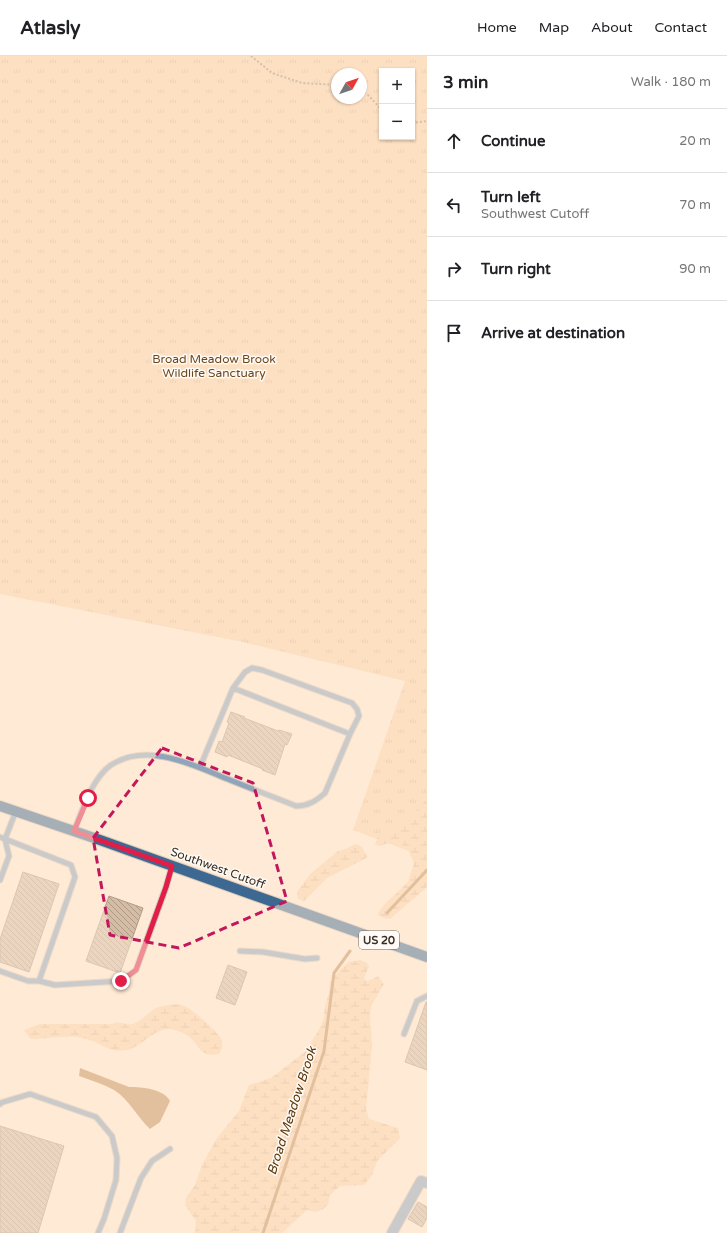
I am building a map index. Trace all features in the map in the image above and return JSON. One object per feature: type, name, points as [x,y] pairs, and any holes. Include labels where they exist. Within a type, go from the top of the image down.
[{"type":"main road","name":"Southwest Cutoff","points":[[0,806],[427,957]]},
{"type":"street","points":[[392,1233],[424,1182]]},
{"type":"lane","points":[[74,831],[99,777],[110,766],[123,759],[137,756],[150,755],[176,759],[200,767],[296,806],[302,806],[318,800],[325,793],[359,716],[357,709],[352,703],[262,670],[252,668],[245,672],[233,688],[200,767]]},
{"type":"lane","points":[[233,688],[350,734]]},
{"type":"lane","points":[[0,880],[8,856],[3,838],[16,811]]},
{"type":"lane","points":[[3,838],[71,865],[75,877],[39,981]]},
{"type":"lane","points":[[0,971],[28,981],[39,981],[55,985],[121,981],[136,970],[172,866]]},
{"type":"lane","points":[[240,951],[263,952],[305,959],[317,958]]},
{"type":"lane","points":[[404,1034],[417,1001],[427,996]]},
{"type":"lane","points":[[0,1104],[30,1094],[96,1117],[112,1136],[117,1158],[116,1180],[98,1233]]},
{"type":"lane","points":[[120,1233],[140,1178],[152,1161],[170,1148]]},
{"type":"path","points":[[251,56],[272,73],[302,83],[331,85]]},
{"type":"path","points":[[367,94],[379,107]]},
{"type":"path","points":[[415,123],[427,121]]},
{"type":"highlighted area","points":[[162,748],[253,783],[287,901],[179,948],[110,935],[93,838]]},
{"type":"green space","name":"Broad Meadow Brook Wildlife Sanctuary","points":[[0,56],[427,56],[427,858],[353,830],[405,681],[243,642],[0,594]]},
{"type":"green space","points":[[427,799],[427,887],[390,919],[384,918],[377,915],[383,906],[408,882],[414,863],[407,847],[396,843],[379,846],[375,844],[378,837],[396,831]]},
{"type":"green space","points":[[355,844],[361,846],[368,857],[327,878],[304,901],[298,899],[297,892],[310,874],[338,851]]},
{"type":"green space","points":[[360,960],[367,963],[369,967],[364,977],[366,981],[378,976],[384,984],[371,1006],[370,1018],[372,1044],[366,1109],[369,1119],[398,1128],[400,1138],[377,1161],[372,1175],[364,1185],[340,1186],[330,1195],[328,1205],[316,1212],[307,1210],[282,1233],[195,1233],[196,1221],[185,1205],[186,1198],[195,1185],[202,1165],[217,1138],[239,1111],[249,1085],[271,1078],[306,1051],[320,1028],[324,1018],[330,982],[349,962]]},
{"type":"green space","points":[[178,1004],[197,1015],[220,1037],[222,1046],[219,1054],[212,1055],[204,1053],[188,1036],[170,1029],[159,1031],[133,1048],[121,1051],[112,1050],[85,1038],[70,1036],[31,1039],[24,1030],[40,1024],[133,1024],[154,1009],[166,1005]]},
{"type":"shaded area","points":[[80,1068],[129,1087],[146,1088],[163,1094],[170,1101],[160,1122],[150,1129],[129,1103],[114,1090],[79,1076]]},
{"type":"building","points":[[231,712],[278,731],[292,734],[287,745],[285,744],[275,775],[228,755],[227,757],[215,752],[219,741],[222,742],[229,723],[227,722]]},
{"type":"building","points":[[23,872],[59,884],[29,972],[0,962],[0,939]]},
{"type":"building","points":[[109,896],[143,908],[120,973],[86,961]]},
{"type":"building","points":[[228,965],[247,972],[235,1005],[216,998]]},
{"type":"building","points":[[427,1002],[427,1070],[405,1062]]},
{"type":"building","points":[[0,1126],[64,1146],[38,1233],[0,1233]]},
{"type":"building","points":[[418,1202],[427,1207],[427,1218],[422,1227],[408,1219]]},
{"type":"waterway","name":"Broad Meadow Brook","points":[[387,913],[427,870]]},
{"type":"waterway","name":"Broad Meadow Brook","points":[[263,1233],[324,1051],[334,973],[350,951]]},
{"type":"route","points":[[88,798],[74,831],[172,866],[136,970],[121,981]]}]
